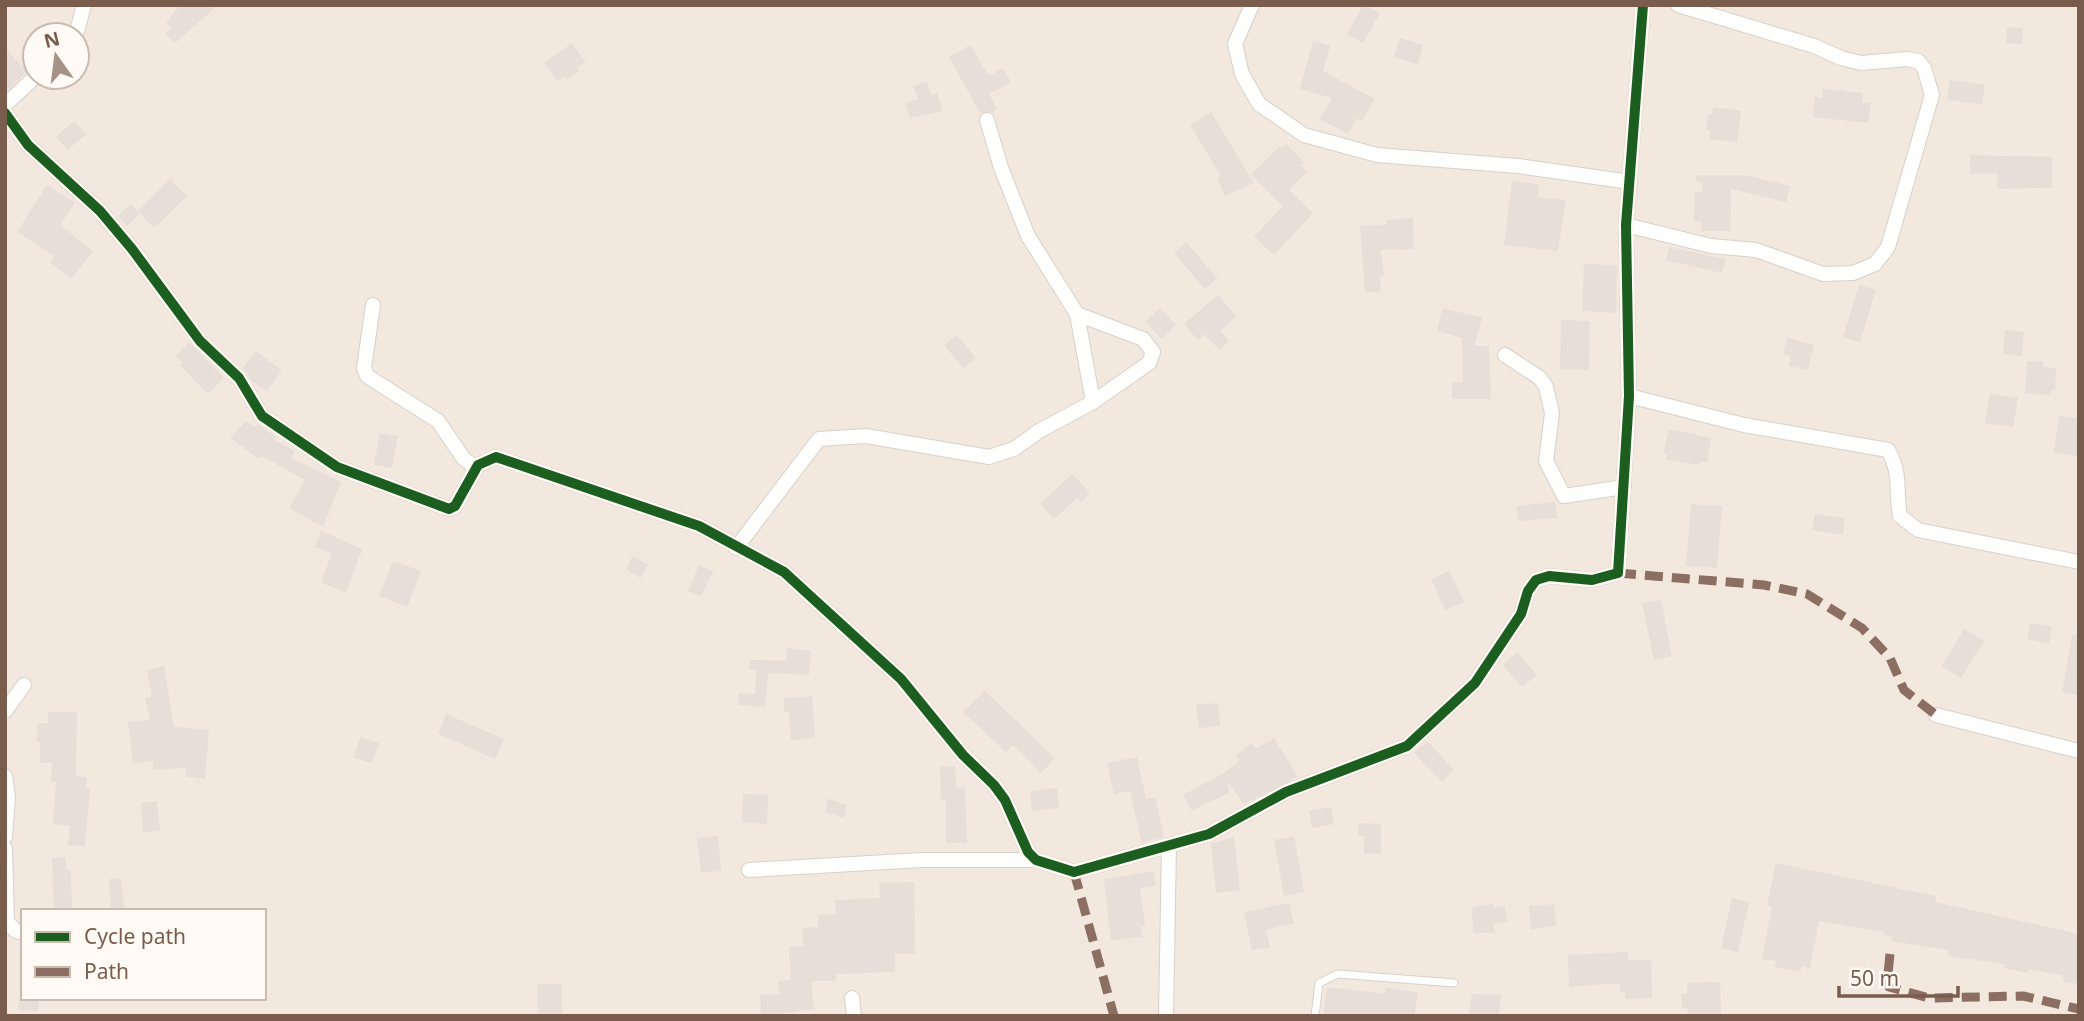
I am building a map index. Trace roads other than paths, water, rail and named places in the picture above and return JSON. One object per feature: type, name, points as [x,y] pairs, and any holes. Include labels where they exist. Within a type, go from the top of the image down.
[{"type":"street","points":[[1252,5],[1235,44],[1242,74],[1259,104],[1304,135],[1377,155],[1518,166],[1630,182]]},
{"type":"street","points":[[749,870],[921,860],[1036,860],[1073,872],[1222,830],[1286,792],[1407,747],[1475,683],[1521,614],[1528,591],[1536,580],[1549,576],[1592,580],[1618,573],[1629,396],[1626,225],[1643,5]]},
{"type":"street","points":[[1626,225],[1711,246],[1756,250],[1823,274],[1853,273],[1875,264],[1888,247],[1932,95],[1924,68],[1918,61],[1907,59],[1861,63],[1678,5]]},
{"type":"street","points":[[5,105],[21,90]]},
{"type":"street","points":[[5,113],[28,145],[100,211],[132,249],[200,341],[239,378],[262,416],[337,467],[439,507],[455,506],[477,468],[486,460],[496,457],[699,526],[784,572],[901,679],[962,755],[994,785],[1017,826],[1022,844],[1036,860]]},
{"type":"street","points":[[987,120],[1001,168],[1028,236],[1077,314],[1093,402]]},
{"type":"street","points":[[373,305],[364,368],[367,376],[438,421],[464,459],[477,468]]},
{"type":"street","points":[[736,548],[820,439],[866,436],[989,457],[1014,449],[1039,431],[1093,402],[1149,363],[1153,352],[1143,339],[1077,314]]},
{"type":"street","points":[[1505,355],[1540,379],[1546,387],[1552,413],[1546,461],[1563,496],[1625,488]]},
{"type":"street","points":[[1629,396],[1744,425],[1888,450],[1898,469],[1896,492],[1900,516],[1918,530],[2079,562]]},
{"type":"street","points":[[5,711],[24,685]]},
{"type":"street","points":[[1936,715],[2079,751]]},
{"type":"street","points":[[5,776],[8,797],[5,837]]},
{"type":"street","points":[[1166,1016],[1169,845]]},
{"type":"street","points":[[5,848],[7,922],[10,928],[21,932]]},
{"type":"street","points":[[852,998],[854,1016]]},
{"type":"lane","points":[[1315,1016],[1319,983],[1338,974],[1454,983]]}]
